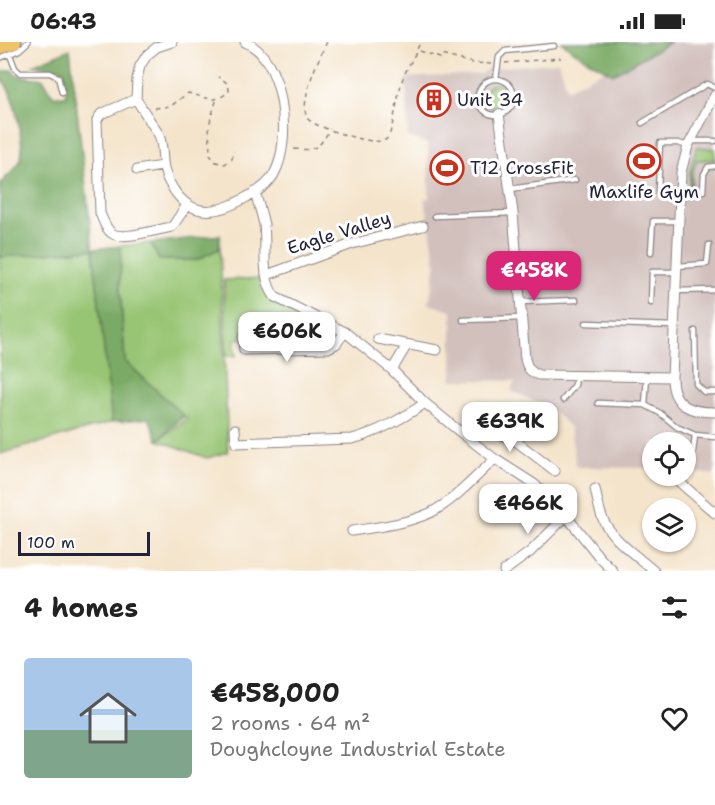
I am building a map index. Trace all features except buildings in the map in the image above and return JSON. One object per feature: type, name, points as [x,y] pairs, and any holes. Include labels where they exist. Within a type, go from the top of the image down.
[{"type":"street","points":[[172,42],[152,51],[143,61],[137,79],[136,99],[162,141],[162,166],[172,187],[187,205],[195,209],[216,210],[231,206],[269,181],[276,172],[282,153],[283,119],[276,79],[270,63],[260,50],[245,42]]},
{"type":"street","points":[[715,95],[683,159],[679,193],[672,377],[675,394],[682,405],[699,412],[715,412]]},
{"type":"street","points":[[136,99],[101,114],[97,120],[100,213],[104,222],[109,230],[121,236],[144,232],[172,226],[187,205]]},
{"type":"street","points":[[499,114],[513,213],[527,368],[539,375],[672,377]]},
{"type":"street","points":[[137,170],[162,166]]},
{"type":"street","name":"Eagle Valley","points":[[255,192],[264,225],[267,274],[275,297],[345,332],[392,370],[425,403],[460,432],[552,498],[613,571]]},
{"type":"street","name":"Eagle Valley","points":[[267,274],[352,244],[423,226]]},
{"type":"street","points":[[243,338],[244,350],[328,348],[336,344],[345,332]]},
{"type":"street","points":[[378,339],[437,350]]},
{"type":"street","points":[[392,370],[407,345]]},
{"type":"street","points":[[236,429],[236,443],[352,439],[367,436],[397,422],[425,403]]},
{"type":"street","points":[[460,432],[470,424],[476,424],[518,442],[555,471]]},
{"type":"street","points":[[352,531],[389,526],[430,512],[453,497],[495,459]]},
{"type":"street","points":[[685,486],[715,513]]},
{"type":"street","points":[[595,489],[606,526],[618,540],[654,571]]},
{"type":"street","points":[[504,571],[530,552],[566,516]]},
{"type":"lane","points":[[8,48],[19,50],[28,42]]},
{"type":"lane","points":[[496,79],[499,57],[507,50],[554,46]]},
{"type":"lane","points":[[0,58],[8,48]]},
{"type":"lane","points":[[8,48],[15,68],[20,73],[50,73],[58,77],[62,93]]},
{"type":"lane","points":[[496,79],[502,80],[511,87],[514,99],[509,109],[499,114],[488,112],[478,98],[481,87],[496,79]]},
{"type":"lane","points":[[642,123],[707,84],[715,88]]},
{"type":"lane","points":[[679,193],[658,192],[660,143],[715,141]]},
{"type":"lane","points":[[702,191],[704,174],[708,167],[715,166]]},
{"type":"lane","points":[[510,189],[575,180]]},
{"type":"lane","points":[[435,216],[513,213]]},
{"type":"lane","points":[[651,252],[653,221],[678,221]]},
{"type":"lane","points":[[651,303],[652,272],[707,264],[709,245]]},
{"type":"lane","points":[[676,291],[715,290]]},
{"type":"lane","points":[[520,302],[576,300]]},
{"type":"lane","points":[[463,320],[522,318]]},
{"type":"lane","points":[[586,323],[675,326]]},
{"type":"lane","points":[[695,331],[696,384],[700,390],[715,392]]},
{"type":"lane","points":[[563,400],[575,385],[576,376]]},
{"type":"lane","points":[[645,405],[646,377]]},
{"type":"lane","points":[[598,403],[645,405],[688,432]]},
{"type":"lane","points":[[696,435],[715,437]]},
{"type":"path","points":[[327,42],[315,70],[305,110],[310,121],[364,140],[380,142],[389,136],[403,78],[418,51],[420,42]]},
{"type":"path","points":[[418,51],[440,58],[441,55],[474,63],[561,58]]},
{"type":"path","points":[[155,108],[171,106],[188,93],[220,100],[229,91],[226,81],[218,77]]},
{"type":"path","points":[[217,100],[209,125],[210,155],[216,162],[225,164],[232,159],[234,151]]},
{"type":"path","points":[[294,149],[313,150],[318,147],[330,129]]},
{"type":"shaded area","points":[[671,42],[715,42],[715,475],[696,472],[696,432],[642,432],[642,468],[576,467],[570,427],[550,408],[511,391],[515,381],[452,380],[452,311],[429,304],[436,263],[425,199],[429,198],[428,144],[408,137],[406,78],[481,74],[487,69],[559,62],[567,89],[605,70],[613,74]]},
{"type":"green space","points":[[561,42],[671,42],[613,74]]},
{"type":"green space","points":[[70,49],[93,249],[0,257],[0,187],[19,163],[22,151],[20,128],[9,92],[0,79],[0,72],[12,70],[19,76],[43,79],[53,96],[66,96],[64,70],[33,65]]},
{"type":"green space","points":[[496,84],[505,87],[508,96],[505,105],[496,108],[487,105],[484,96],[487,87]]},
{"type":"green space","points":[[697,147],[715,149],[715,160],[697,160],[689,193],[690,171]]},
{"type":"green space","points":[[220,235],[220,248],[197,260],[159,260],[151,243]]},
{"type":"green space","points":[[151,243],[159,260],[197,260],[220,248],[228,452],[207,458],[158,440],[187,419],[125,361],[120,288],[121,246]]},
{"type":"green space","points":[[121,246],[120,288],[125,361],[184,416],[158,440],[149,418],[112,422],[93,249]]},
{"type":"green space","points":[[93,249],[112,422],[0,454],[0,257]]},
{"type":"green space","points":[[262,278],[270,300],[333,333],[333,340],[257,346],[250,344],[248,338],[235,339],[236,356],[226,356],[224,280]]},
{"type":"place","name":"Unit 34","points":[[434,100]]},
{"type":"place","name":"Maxlife Gym","points":[[644,161]]},
{"type":"place","name":"T12 CrossFit","points":[[447,168]]}]
